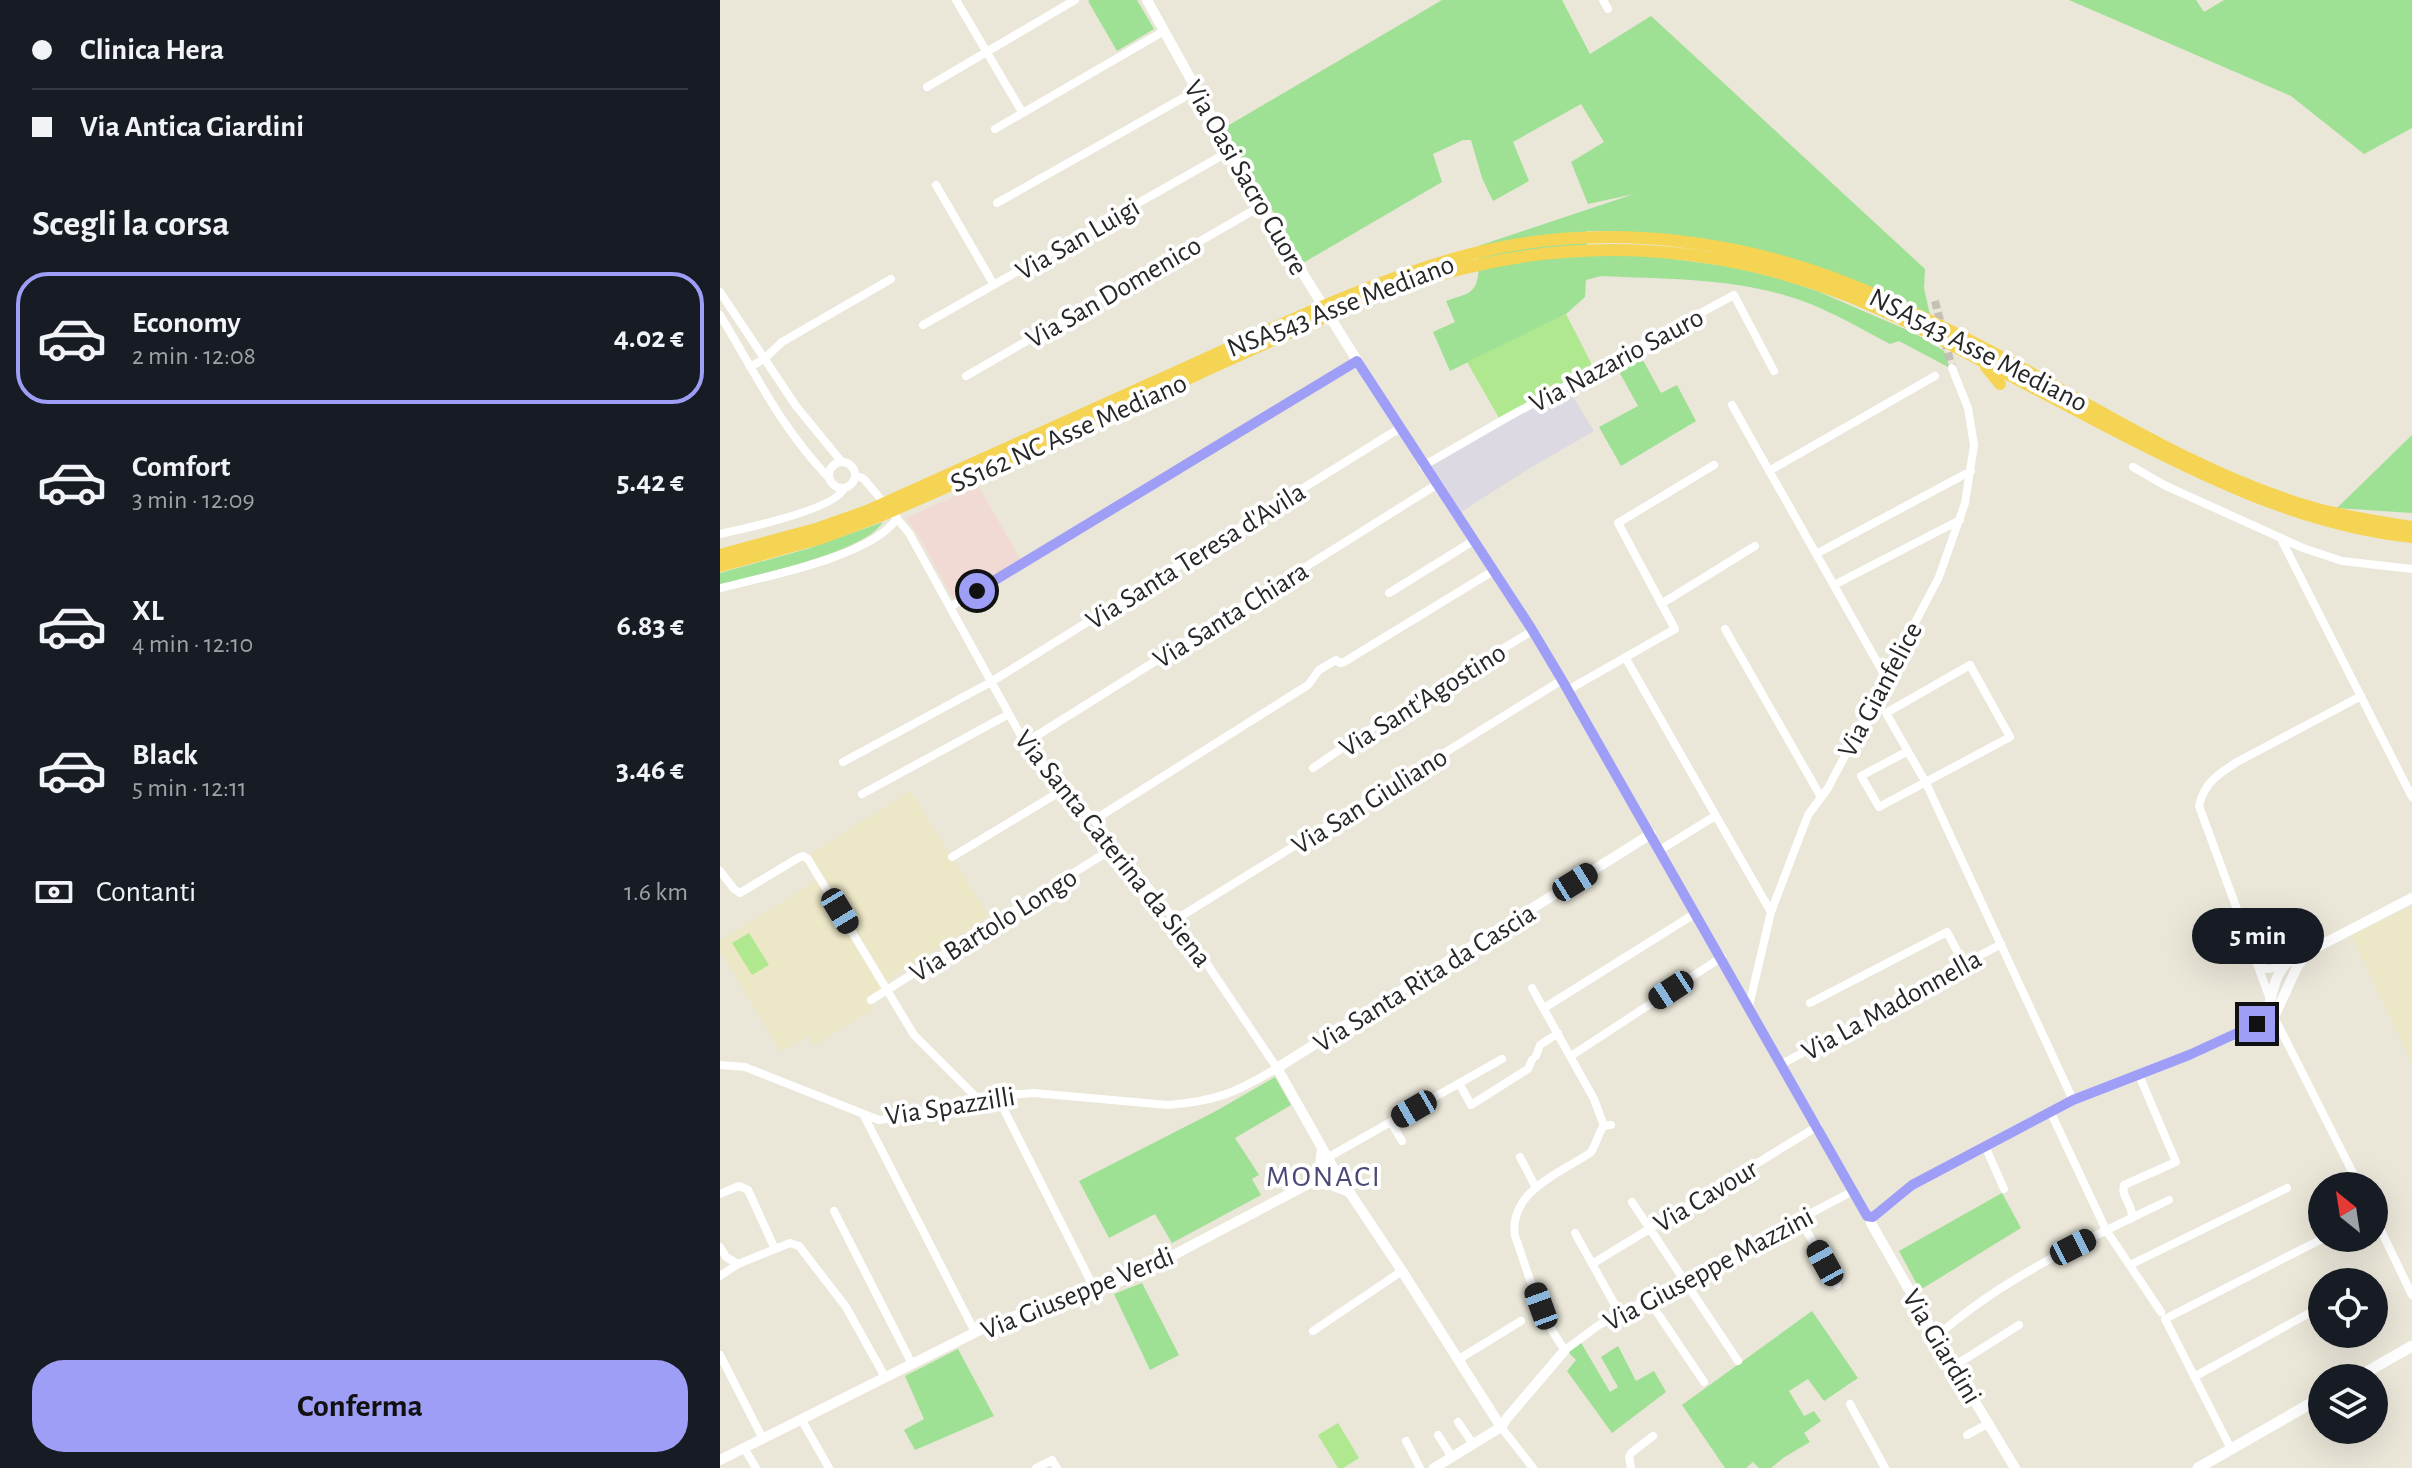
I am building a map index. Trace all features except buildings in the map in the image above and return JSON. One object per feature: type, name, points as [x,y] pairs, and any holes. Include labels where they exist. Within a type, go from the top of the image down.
[{"type":"highway","name":"NSA543 Asse Mediano","points":[[1590,243],[1669,239],[1744,251],[1824,274],[1897,304],[2123,425],[2248,485],[2312,507],[2369,521],[2412,527]]},
{"type":"highway","name":"NSA543 Asse Mediano","points":[[1590,243],[1708,257],[1787,273],[1891,314],[2209,477],[2295,512],[2350,527],[2412,537]]},
{"type":"highway","name":"SS162 NC Asse Mediano","points":[[720,555],[820,533],[894,510],[1315,321],[1402,287],[1498,260],[1550,253],[1590,243]]},
{"type":"highway","points":[[1978,359],[2000,384]]},
{"type":"highway","points":[[2068,416],[2118,432]]},
{"type":"highway","points":[[720,566],[820,533]]},
{"type":"main road","points":[[2380,1364],[2412,1346]]},
{"type":"main road","points":[[2198,1468],[2308,1405]]},
{"type":"street","points":[[956,0],[1022,112]]},
{"type":"street","points":[[927,87],[1075,0]]},
{"type":"street","name":"Via Oasi Sacro Cuore","points":[[1147,0],[1261,206],[1423,466],[1565,685],[1870,1219]]},
{"type":"street","points":[[1603,0],[1608,9]]},
{"type":"street","points":[[995,129],[1164,31]]},
{"type":"street","points":[[997,203],[1197,90]]},
{"type":"street","name":"Via San Luigi","points":[[923,325],[1230,151]]},
{"type":"street","points":[[936,185],[994,285]]},
{"type":"street","name":"Via San Domenico","points":[[966,376],[1261,206]]},
{"type":"street","points":[[750,367],[782,342],[891,279]]},
{"type":"street","points":[[720,292],[796,406],[841,461],[850,464],[851,482],[839,496],[798,514],[720,534]]},
{"type":"street","name":"Via Nazario Sauro","points":[[1423,466],[1734,295],[1774,371]]},
{"type":"street","points":[[720,315],[789,431],[835,485],[851,482]]},
{"type":"street","points":[[950,607],[1357,361]]},
{"type":"street","name":"Via Gianfelice","points":[[1749,1006],[1771,912],[1808,815],[1828,788],[1939,577],[1960,520],[1974,445],[1968,408],[1952,368]]},
{"type":"street","points":[[1769,471],[1935,376]]},
{"type":"street","points":[[1732,405],[1885,676]]},
{"type":"street","name":"Via Santa Teresa d'Avila","points":[[843,762],[991,682],[1400,428]]},
{"type":"street","points":[[829,478],[831,465],[841,461]]},
{"type":"street","points":[[1714,465],[1618,523],[1661,604],[1755,546]]},
{"type":"street","points":[[2133,467],[2164,485],[2282,540],[2342,561],[2412,569]]},
{"type":"street","points":[[1816,554],[1971,471]]},
{"type":"street","name":"Via Santa Caterina da Siena","points":[[851,482],[870,486],[909,533],[1025,743],[1094,820],[1201,955],[1277,1068],[1327,1158],[1501,1427]]},
{"type":"street","name":"Via Santa Chiara","points":[[1025,743],[1436,485]]},
{"type":"street","points":[[720,588],[831,559],[886,531],[897,518]]},
{"type":"street","points":[[1834,585],[1960,520]]},
{"type":"street","points":[[2282,540],[2412,797]]},
{"type":"street","points":[[1389,593],[1473,541]]},
{"type":"street","points":[[1094,820],[1308,685],[1319,670],[1336,660],[1344,662],[1493,571]]},
{"type":"street","name":"Via San Giuliano","points":[[1175,920],[1565,685],[1675,629],[1661,604]]},
{"type":"street","points":[[1725,629],[1821,797]]},
{"type":"street","name":"Via Sant'Agostino","points":[[1313,768],[1361,735],[1532,631]]},
{"type":"street","points":[[1625,657],[1771,912]]},
{"type":"street","points":[[1908,751],[1861,776],[1879,807],[1926,783],[2010,737],[1970,665],[1886,713],[1908,751],[1926,783],[2073,1100]]},
{"type":"street","points":[[2353,1172],[2275,1015],[2271,996],[2199,806],[2203,789],[2217,774],[2361,696]]},
{"type":"street","points":[[862,794],[1009,714]]},
{"type":"street","points":[[952,857],[1066,788]]},
{"type":"street","points":[[1660,850],[1715,816]]},
{"type":"street","name":"Via Santa Rita da Cascia","points":[[1277,1068],[1651,834]]},
{"type":"street","name":"Via Bartolo Longo","points":[[871,1000],[1115,847]]},
{"type":"street","points":[[720,871],[740,893],[798,858],[803,856],[808,859],[914,1035],[976,1097]]},
{"type":"street","points":[[2258,965],[2267,969],[2282,967],[2412,898]]},
{"type":"street","points":[[1544,1008],[1696,913]]},
{"type":"street","points":[[1810,1003],[1947,932],[1964,964]]},
{"type":"street","name":"Via La Madonnella","points":[[1782,1064],[2001,944]]},
{"type":"street","points":[[1870,1219],[1912,1185],[2050,1111],[2275,1015],[2307,953]]},
{"type":"street","points":[[1571,1056],[1722,957]]},
{"type":"street","points":[[2282,967],[2293,976]]},
{"type":"street","points":[[2257,1024],[2268,1011],[2282,967]]},
{"type":"street","points":[[1434,1468],[1501,1427],[1565,1350],[1554,1335],[1541,1306],[1513,1225],[1516,1213],[1530,1192],[1590,1153],[1607,1126],[1532,988]]},
{"type":"street","points":[[2271,996],[2284,996]]},
{"type":"street","points":[[1459,1083],[1471,1105],[1528,1069],[1540,1045],[1558,1033]]},
{"type":"street","points":[[1327,1158],[1502,1059]]},
{"type":"street","name":"Via Spazzilli","points":[[720,1065],[745,1067],[879,1120],[919,1115],[976,1097],[1034,1093],[1168,1105],[1189,1103],[1228,1095],[1277,1068]]},
{"type":"street","points":[[2131,1219],[2133,1212],[2123,1192],[2124,1185],[2176,1162],[2139,1075]]},
{"type":"street","points":[[997,1096],[1095,1290]]},
{"type":"street","points":[[2050,1111],[2106,1230],[2163,1315],[2231,1449]]},
{"type":"street","points":[[862,1113],[975,1332]]},
{"type":"street","points":[[1391,1122],[1402,1141]]},
{"type":"street","name":"Via Cavour","points":[[1592,1264],[1818,1126]]},
{"type":"street","points":[[1985,1146],[2004,1189]]},
{"type":"street","points":[[1321,1147],[1322,1159],[1316,1181],[1350,1193]]},
{"type":"street","points":[[1520,1157],[1536,1188]]},
{"type":"street","name":"Via Giuseppe Verdi","points":[[720,1460],[994,1323],[1130,1278],[1316,1181],[1327,1169],[1334,1169]]},
{"type":"street","points":[[720,1194],[739,1186],[748,1190],[775,1249]]},
{"type":"street","points":[[2130,1265],[2287,1188]]},
{"type":"street","name":"Via Giuseppe Mazzini","points":[[1565,1350],[1599,1325],[1853,1191]]},
{"type":"street","points":[[1936,1337],[1957,1318],[2049,1259],[2169,1200]]},
{"type":"street","points":[[1632,1202],[1738,1361]]},
{"type":"street","points":[[834,1211],[912,1364]]},
{"type":"street","points":[[1800,1219],[1837,1285]]},
{"type":"street","name":"Via Giardini","points":[[1870,1219],[2015,1468]]},
{"type":"street","points":[[1575,1233],[1620,1314]]},
{"type":"street","points":[[720,1276],[738,1264],[790,1243],[799,1246],[846,1307],[885,1377]]},
{"type":"street","points":[[2388,1245],[2412,1295]]},
{"type":"street","points":[[2163,1315],[2308,1246]]},
{"type":"street","points":[[720,1247],[726,1257],[738,1264]]},
{"type":"street","points":[[1313,1331],[1402,1271]]},
{"type":"street","points":[[1648,1299],[1704,1382]]},
{"type":"street","points":[[2194,1377],[2308,1314]]},
{"type":"street","points":[[1459,1359],[1521,1321]]},
{"type":"street","points":[[1954,1366],[2019,1325]]},
{"type":"street","points":[[720,1355],[763,1439]]},
{"type":"street","points":[[1850,1404],[1885,1468]]},
{"type":"street","points":[[801,1419],[829,1468]]},
{"type":"street","points":[[1458,1422],[1473,1444]]},
{"type":"street","points":[[1967,1435],[1989,1423]]},
{"type":"street","points":[[1501,1427],[1533,1468]]},
{"type":"street","points":[[1438,1435],[1452,1457]]},
{"type":"street","points":[[1631,1468],[1631,1453],[1653,1436]]},
{"type":"street","points":[[1406,1441],[1420,1468]]},
{"type":"street","points":[[744,1448],[756,1468]]},
{"type":"street","points":[[1036,1468],[1052,1460],[1057,1468]]},
{"type":"shaded area","points":[[1564,382],[1594,431],[1458,514],[1424,461]]},
{"type":"shaded area","points":[[978,486],[1021,560],[954,600],[906,518]]},
{"type":"shaded area","points":[[910,791],[989,916],[882,984],[883,989],[867,1000],[874,1008],[814,1046],[807,1036],[781,1052],[720,951],[720,940],[816,881],[803,859]]},
{"type":"shaded area","points":[[2412,906],[2412,1061],[2411,1062],[2351,935]]},
{"type":"green space","points":[[1090,0],[1137,0],[1154,29],[1117,51]]},
{"type":"green space","points":[[1442,0],[1562,0],[1590,54],[1651,16],[1925,269],[1924,288],[1930,315],[1822,269],[1736,245],[1647,233],[1587,231],[1587,254],[1644,255],[1732,267],[1778,278],[1817,291],[1914,333],[1944,351],[1950,368],[1899,341],[1890,344],[1825,310],[1762,289],[1716,282],[1601,276],[1586,280],[1585,297],[1566,314],[1450,371],[1433,332],[1455,322],[1446,301],[1471,291],[1477,282],[1478,246],[1634,194],[1588,204],[1571,162],[1604,142],[1581,104],[1513,142],[1529,181],[1493,201],[1482,178],[1471,140],[1463,140],[1433,154],[1442,182],[1303,263],[1224,128]]},
{"type":"green space","points":[[2069,0],[2196,0],[2204,12],[2224,0],[2412,0],[2412,128],[2364,154],[2291,96]]},
{"type":"green space","points":[[1566,314],[1593,367],[1499,418],[1467,362]]},
{"type":"green space","points":[[1639,353],[1661,393],[1677,385],[1696,421],[1621,466],[1599,427],[1638,406],[1616,366]]},
{"type":"green space","points":[[2412,435],[2412,513],[2337,508]]},
{"type":"green space","points":[[883,522],[872,533],[833,552],[720,585],[720,573],[807,549]]},
{"type":"green space","points":[[749,933],[769,965],[752,975],[732,943]]},
{"type":"green space","points":[[1275,1077],[1291,1105],[1235,1138],[1259,1175],[1252,1179],[1261,1195],[1172,1243],[1155,1214],[1109,1238],[1079,1181]]},
{"type":"green space","points":[[2002,1193],[2021,1228],[1920,1290],[1899,1251]]},
{"type":"green space","points":[[1142,1283],[1179,1355],[1150,1370],[1114,1294]]},
{"type":"green space","points":[[1812,1311],[1858,1378],[1824,1401],[1808,1379],[1789,1391],[1804,1416],[1814,1411],[1821,1421],[1804,1433],[1810,1442],[1771,1468],[1759,1468],[1753,1462],[1746,1468],[1725,1468],[1682,1405]]},
{"type":"green space","points":[[1580,1341],[1610,1392],[1618,1387],[1601,1357],[1618,1346],[1636,1381],[1654,1371],[1666,1392],[1612,1433],[1567,1371],[1576,1360],[1568,1352]]},
{"type":"green space","points":[[958,1349],[994,1416],[915,1450],[904,1430],[924,1419],[905,1376]]},
{"type":"green space","points":[[1338,1423],[1359,1458],[1343,1468],[1338,1468],[1318,1435]]},
{"type":"tunnel","points":[[1935,301],[1942,328]]},
{"type":"tunnel","points":[[1945,341],[1952,368]]},
{"type":"district","name":"MONACI","points":[[1324,1176]]},
{"type":"route","points":[[977,591],[1357,361],[1531,628],[1867,1216],[1873,1217],[1912,1185],[2073,1100],[2189,1055],[2257,1024]]}]
